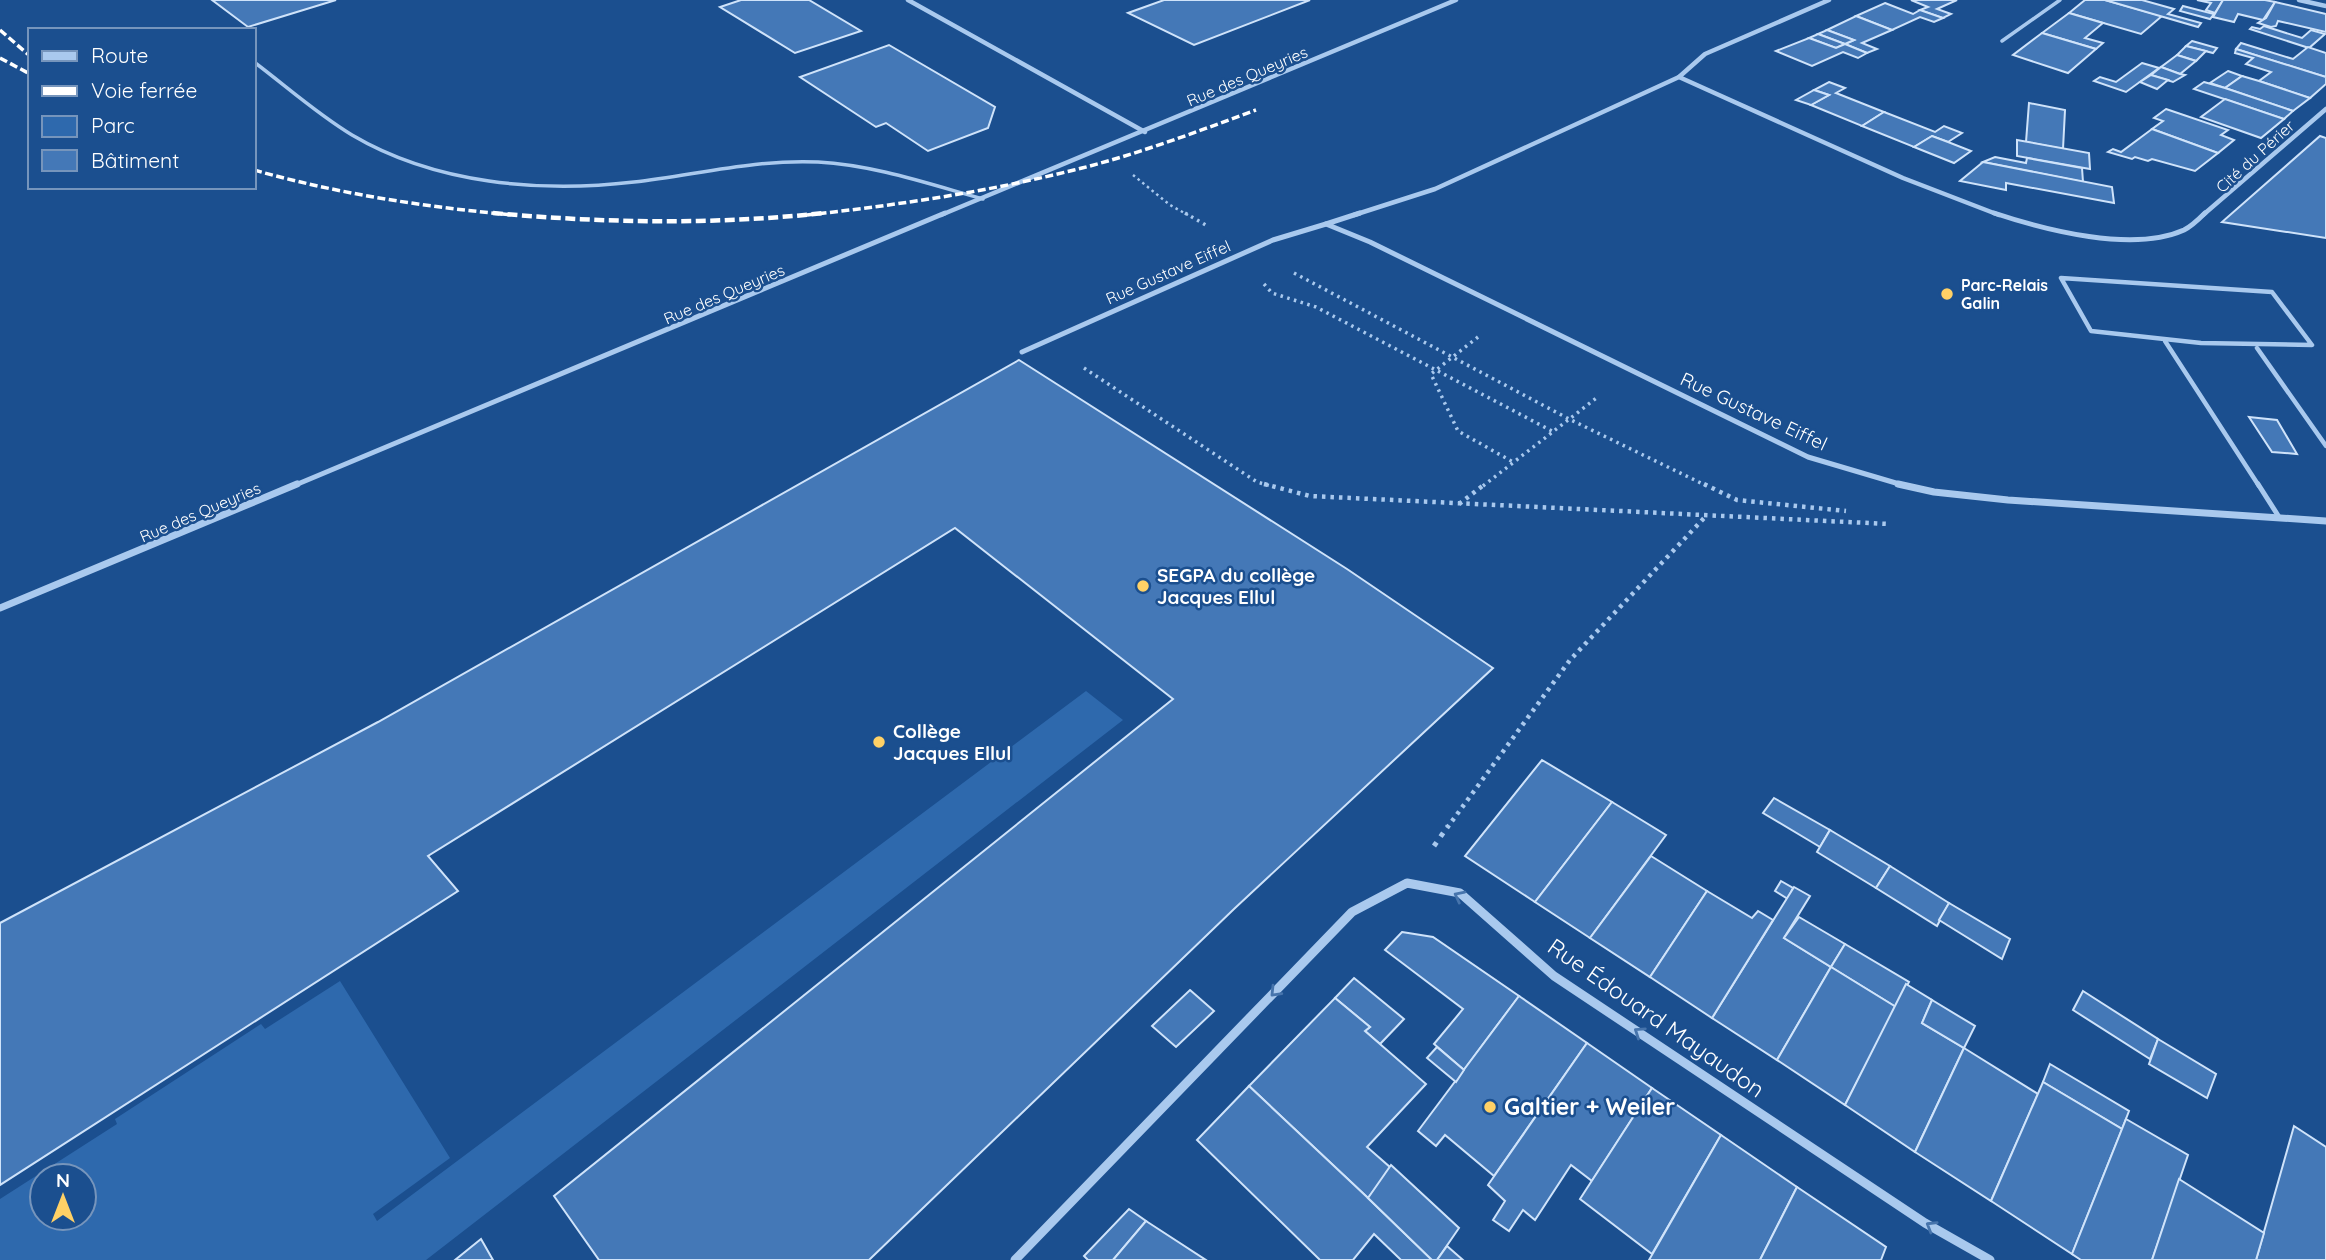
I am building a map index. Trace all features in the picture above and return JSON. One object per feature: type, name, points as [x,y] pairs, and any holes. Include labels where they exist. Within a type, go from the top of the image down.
[{"type":"street","points":[[908,0],[1145,132]]},
{"type":"street","name":"Rue des Queyries","points":[[0,608],[1456,0]]},
{"type":"street","name":"Rue Gustave Eiffel","points":[[1022,352],[1273,240],[1435,189],[1679,77],[1705,54],[1829,0]]},
{"type":"street","points":[[2299,0],[2326,6]]},
{"type":"street","name":"Cité du Périer","points":[[1679,77],[1936,192],[2028,224],[2085,236],[2144,238],[2176,234],[2199,220],[2326,109]]},
{"type":"street","name":"Rue Gustave Eiffel","points":[[1326,224],[1370,242],[1808,457],[1912,487],[2008,500],[2326,521]]},
{"type":"street","points":[[1014,1260],[1352,912],[1407,883]]},
{"type":"street","name":"Rue Édouard Mayaudon","points":[[1407,883],[1460,893],[1554,976],[1925,1223],[1990,1260]]},
{"type":"lane","points":[[2002,41],[2060,0]]},
{"type":"lane","points":[[256,63],[352,135],[406,161],[478,178],[553,186],[586,186],[632,182],[753,162],[820,162],[867,168],[983,199]]},
{"type":"lane","points":[[2061,278],[2273,292],[2312,345],[2257,348],[2165,341],[2091,331],[2061,278]]},
{"type":"lane","points":[[2165,341],[2279,517]]},
{"type":"lane","points":[[2257,348],[2326,446]]},
{"type":"path","points":[[1102,150],[1170,205],[1251,251],[1569,419],[1737,500],[1856,512]]},
{"type":"path","points":[[1255,275],[1272,293],[1316,307],[1552,432]]},
{"type":"path","points":[[1513,312],[1431,374],[1458,432],[1513,462]]},
{"type":"path","points":[[1045,342],[1257,482],[1310,496],[1895,524]]},
{"type":"path","points":[[1458,505],[1632,370]]},
{"type":"path","points":[[1407,883],[1570,660],[1706,515]]},
{"type":"green space","points":[[1086,691],[1123,720],[426,1260],[0,1260],[0,1199],[28,1181],[28,1232],[98,1232],[98,1162],[58,1162],[117,1124],[115,1119],[261,1024],[265,1029],[340,981],[450,1158],[373,1214],[377,1221]]},
{"type":"building","points":[[212,0],[336,0],[248,27]]},
{"type":"building","points":[[741,0],[809,0],[861,31],[795,53],[720,7]]},
{"type":"building","points":[[1164,0],[1310,0],[1194,45],[1128,13]]},
{"type":"building","points":[[1911,0],[1957,0],[1937,9],[1951,14],[1943,18],[1920,10],[1928,7]]},
{"type":"building","points":[[2085,0],[2105,0],[2162,16],[2141,34],[2069,13]]},
{"type":"building","points":[[2105,0],[2142,0],[2174,9],[2168,14],[2201,23],[2198,27]]},
{"type":"building","points":[[2197,0],[2223,0],[2215,13],[2206,10],[2211,3]]},
{"type":"building","points":[[2223,0],[2275,2],[2263,20],[2238,14],[2234,22],[2213,17]]},
{"type":"building","points":[[2275,2],[2326,14],[2326,32],[2278,21],[2276,26],[2271,27],[2258,23],[2266,18]]},
{"type":"building","points":[[1885,3],[1913,14],[1920,10],[1943,18],[1934,22],[1920,17],[1892,30],[1856,16]]},
{"type":"building","points":[[2183,6],[2214,14],[2210,19],[2180,11]]},
{"type":"building","points":[[2069,13],[2103,23],[2085,38],[2103,43],[2096,49],[2042,33]]},
{"type":"building","points":[[1856,16],[1892,30],[1862,43],[1877,49],[1867,53],[1845,44],[1854,40],[1827,30]]},
{"type":"building","points":[[2264,26],[2302,38],[2311,30],[2325,34],[2309,48],[2250,29]]},
{"type":"building","points":[[1827,30],[1854,40],[1845,44],[1818,34]]},
{"type":"building","points":[[2042,33],[2096,49],[2068,73],[2013,55]]},
{"type":"building","points":[[1818,34],[1845,44],[1836,48],[1809,38]]},
{"type":"building","points":[[1809,38],[1836,48],[1845,44],[1867,53],[1858,58],[1843,52],[1812,66],[1776,51]]},
{"type":"building","points":[[2192,41],[2217,48],[2213,53],[2186,46]]},
{"type":"building","points":[[2241,43],[2293,59],[2308,47],[2326,53],[2326,77],[2236,49]]},
{"type":"building","points":[[889,45],[995,107],[988,128],[928,151],[886,123],[876,127],[800,77]]},
{"type":"building","points":[[2186,46],[2206,51],[2196,61],[2177,55]]},
{"type":"building","points":[[2236,49],[2326,77],[2326,84],[2310,98],[2259,81],[2271,72],[2246,64],[2253,58],[2235,53]]},
{"type":"building","points":[[2177,55],[2196,61],[2180,74],[2161,67]]},
{"type":"building","points":[[2142,63],[2159,68],[2126,92],[2094,81],[2100,77],[2116,82]]},
{"type":"building","points":[[2161,67],[2185,75],[2173,82],[2151,75]]},
{"type":"building","points":[[2228,71],[2242,76],[2225,88],[2210,83]]},
{"type":"building","points":[[2151,75],[2168,80],[2157,89],[2140,82]]},
{"type":"building","points":[[2242,76],[2310,98],[2293,111],[2225,88]]},
{"type":"building","points":[[1829,82],[1845,88],[1836,93],[1884,112],[1862,126],[1811,105],[1829,95],[1814,90]]},
{"type":"building","points":[[2204,82],[2293,111],[2284,119],[2194,89]]},
{"type":"building","points":[[1814,90],[1829,95],[1811,105],[1796,100]]},
{"type":"building","points":[[2225,99],[2284,119],[2261,138],[2201,117]]},
{"type":"building","points":[[2029,103],[2065,110],[2063,149],[2026,142]]},
{"type":"building","points":[[2166,109],[2228,130],[2221,135],[2234,140],[2218,153],[2152,129],[2163,121],[2154,118]]},
{"type":"building","points":[[1884,112],[1935,132],[1944,126],[1962,133],[1948,142],[1932,136],[1914,147],[1862,126]]},
{"type":"building","points":[[2152,129],[2218,153],[2195,171],[2152,159],[2132,159],[2108,152],[2113,149],[2121,152]]},
{"type":"building","points":[[1932,136],[1971,151],[1954,163],[1914,147]]},
{"type":"building","points":[[2320,136],[2326,138],[2326,238],[2222,222]]},
{"type":"building","points":[[2017,140],[2089,153],[2090,169],[2017,156]]},
{"type":"building","points":[[1995,157],[2026,163],[2027,158],[2082,168],[2083,182],[1983,162]]},
{"type":"building","points":[[1983,162],[2112,187],[2114,203],[2006,183],[2006,190],[1960,181]]},
{"type":"building","points":[[1019,360],[1347,569],[1493,668],[1234,909],[869,1260],[599,1260],[554,1196],[1173,699],[955,528],[428,856],[458,891],[36,1162],[28,1162],[28,1167],[0,1185],[0,923],[378,722]]},
{"type":"building","points":[[2249,417],[2277,420],[2297,454],[2272,452]]},
{"type":"building","points":[[1542,760],[1612,802],[1535,902],[1465,856]]},
{"type":"building","points":[[1774,798],[1830,830],[1820,847],[1763,813]]},
{"type":"building","points":[[1612,802],[1666,835],[1590,938],[1535,902]]},
{"type":"building","points":[[1830,830],[1890,866],[1876,888],[1817,852]]},
{"type":"building","points":[[1651,856],[1707,891],[1650,977],[1590,938]]},
{"type":"building","points":[[1890,866],[1949,903],[1937,926],[1876,888]]},
{"type":"building","points":[[1781,881],[1793,888],[1788,899],[1775,891]]},
{"type":"building","points":[[1794,887],[1810,896],[1784,938],[1831,967],[1777,1060],[1712,1018]]},
{"type":"building","points":[[1707,891],[1752,918],[1758,911],[1773,920],[1712,1018],[1650,977]]},
{"type":"building","points":[[1949,903],[2010,939],[2002,959],[1939,920]]},
{"type":"building","points":[[1799,917],[1845,944],[1831,967],[1784,938]]},
{"type":"building","points":[[1402,932],[1433,937],[1519,996],[1464,1070],[1434,1044],[1463,1009],[1385,950]]},
{"type":"building","points":[[1845,944],[1909,982],[1896,1007],[1831,967]]},
{"type":"building","points":[[1831,967],[1896,1007],[1845,1105],[1777,1060]]},
{"type":"building","points":[[1354,978],[1404,1019],[1380,1044],[1365,1031],[1370,1027],[1335,998]]},
{"type":"building","points":[[1906,984],[1932,1000],[1922,1023],[1964,1048],[1915,1152],[1845,1105]]},
{"type":"building","points":[[1190,990],[1214,1011],[1176,1047],[1152,1026]]},
{"type":"building","points":[[2083,991],[2158,1039],[2150,1059],[2073,1010]]},
{"type":"building","name":"Galtier + Weiler","points":[[1519,996],[1587,1043],[1494,1176],[1445,1135],[1436,1146],[1418,1131]]},
{"type":"building","points":[[1335,998],[1370,1027],[1365,1031],[1426,1084],[1367,1147],[1391,1168],[1368,1198],[1249,1086]]},
{"type":"building","points":[[1932,1000],[1975,1026],[1964,1048],[1922,1023]]},
{"type":"building","points":[[2158,1039],[2216,1074],[2207,1098],[2149,1064]]},
{"type":"building","points":[[1587,1043],[1652,1088],[1592,1181],[1571,1165],[1535,1220],[1523,1210],[1509,1231],[1493,1220],[1505,1201],[1488,1185]]},
{"type":"building","points":[[1437,1047],[1464,1070],[1456,1082],[1427,1058]]},
{"type":"building","points":[[1964,1048],[2038,1094],[1991,1201],[1915,1152]]},
{"type":"building","points":[[2050,1064],[2129,1111],[2122,1129],[2043,1082]]},
{"type":"building","points":[[2043,1082],[2122,1129],[2072,1254],[1991,1201]]},
{"type":"building","points":[[1249,1086],[1432,1260],[1401,1260],[1374,1234],[1353,1260],[1320,1260],[1197,1140]]},
{"type":"building","points":[[1652,1088],[1721,1135],[1652,1254],[1580,1199]]},
{"type":"building","points":[[2126,1119],[2188,1155],[2152,1260],[2081,1260],[2072,1254]]},
{"type":"building","points":[[2294,1126],[2326,1147],[2326,1260],[2256,1260]]},
{"type":"building","points":[[1721,1135],[1797,1187],[1760,1260],[1649,1260]]},
{"type":"building","points":[[1391,1165],[1459,1228],[1437,1260],[1432,1260],[1368,1198]]},
{"type":"building","points":[[2179,1179],[2264,1233],[2256,1260],[2152,1260]]},
{"type":"building","points":[[1797,1187],[1886,1247],[1881,1260],[1760,1260]]},
{"type":"building","points":[[1129,1209],[1146,1221],[1113,1260],[1088,1260],[1084,1256]]},
{"type":"building","points":[[1146,1221],[1206,1260],[1113,1260]]},
{"type":"building","points":[[481,1239],[493,1260],[455,1260]]},
{"type":"building","points":[[1447,1246],[1463,1260],[1437,1260]]},
{"type":"railway","points":[[0,30],[28,54]]},
{"type":"railway","points":[[0,58],[28,73]]},
{"type":"railway","points":[[824,213],[942,197],[1041,178],[1143,150],[1256,110]]},
{"type":"railway","points":[[256,170],[382,198],[497,213]]},
{"type":"railway","points":[[497,213],[576,219],[700,221],[824,213]]},
{"type":"railway","points":[[497,213],[513,215]]},
{"type":"railway","points":[[807,215],[824,213]]},
{"type":"place","name":"Parc-Relais Galin","points":[[1947,294]]},
{"type":"place","name":"SEGPA du collège Jacques Ellul","points":[[1143,586]]},
{"type":"place","name":"Collège Jacques Ellul","points":[[879,742]]},
{"type":"place","name":"Galtier + Weiler","points":[[1490,1107]]}]
